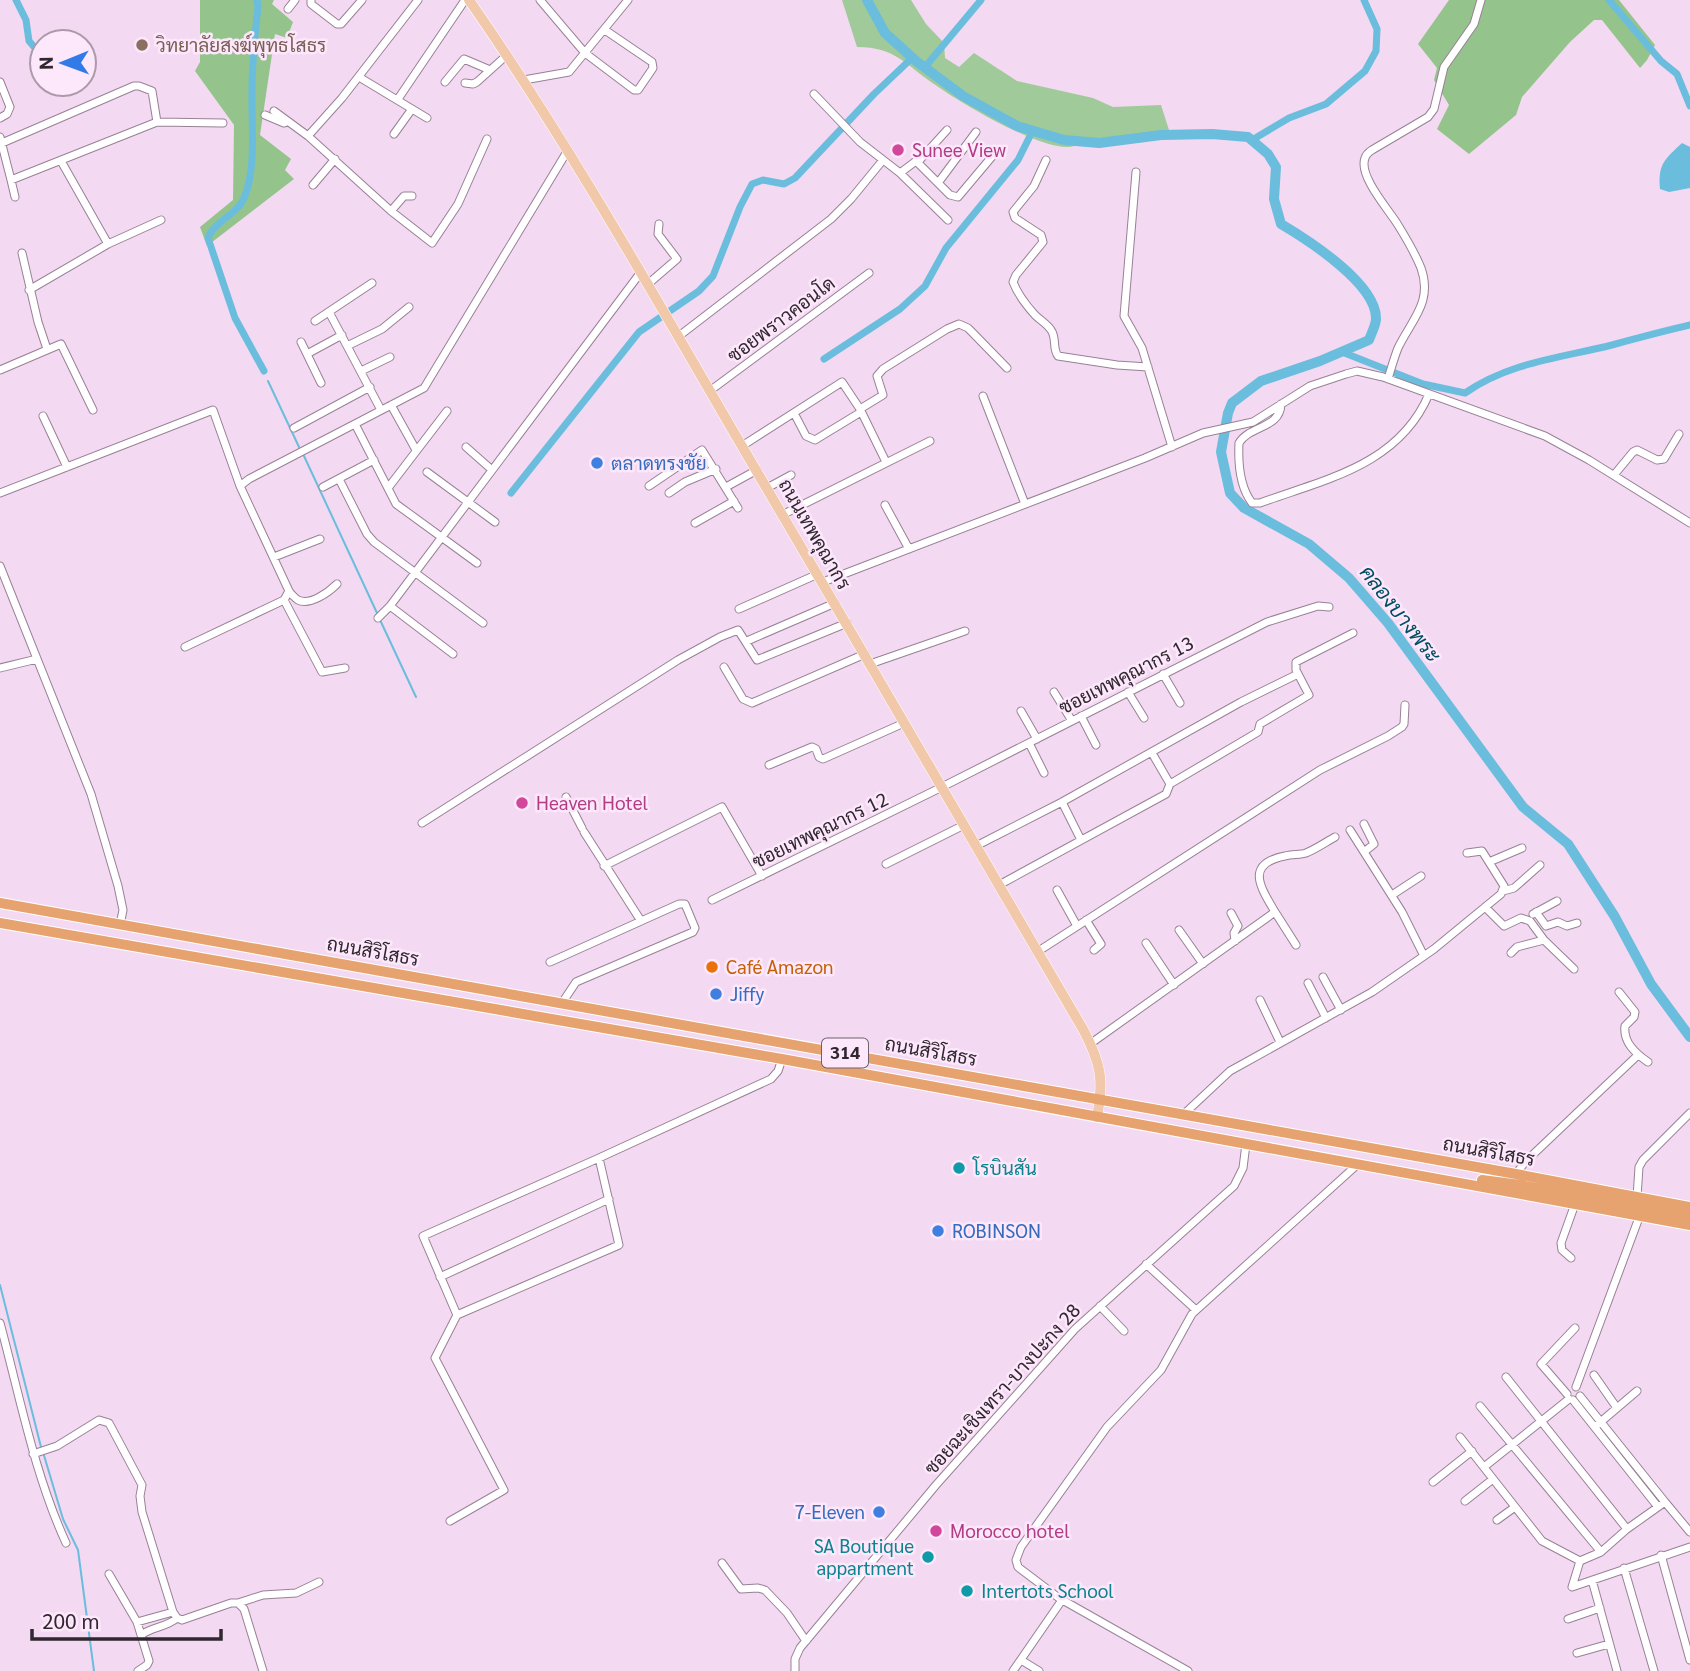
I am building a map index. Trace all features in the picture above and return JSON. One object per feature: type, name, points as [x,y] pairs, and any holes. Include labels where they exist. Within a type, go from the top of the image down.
[{"type":"highway","name":"ถนนสิริโสธร","points":[[0,903],[1690,1207]]},
{"type":"highway","name":"ถนนสิริโสธร","points":[[0,923],[782,1059],[1690,1225]]},
{"type":"highway","points":[[272,972],[275,952]]},
{"type":"highway","points":[[1427,1176],[1520,1185],[1690,1216]]},
{"type":"main road","name":"ถนนเทพคุณากร","points":[[467,0],[508,55],[569,150],[1090,1044],[1100,1067],[1101,1099],[1097,1117]]},
{"type":"street","points":[[288,9],[295,0]]},
{"type":"street","points":[[310,1],[337,24],[341,24],[362,0]]},
{"type":"street","points":[[307,136],[359,77],[418,0]]},
{"type":"street","points":[[398,99],[467,0]]},
{"type":"street","points":[[540,0],[585,53],[634,90],[641,88],[653,68],[652,62],[606,30]]},
{"type":"street","points":[[1388,379],[1397,351],[1423,304],[1425,283],[1420,266],[1396,222],[1378,198],[1364,160],[1372,150],[1428,117],[1434,109],[1444,67],[1474,24],[1481,0]]},
{"type":"street","points":[[524,80],[567,74],[606,30],[623,2]]},
{"type":"street","points":[[465,83],[473,84],[508,55]]},
{"type":"street","points":[[445,82],[464,60],[490,70]]},
{"type":"street","points":[[359,77],[427,118]]},
{"type":"street","points":[[0,82],[10,107],[7,114],[0,118]]},
{"type":"street","points":[[15,197],[1,140],[134,86],[152,90],[157,122]]},
{"type":"street","points":[[814,94],[845,127],[900,173],[948,220]]},
{"type":"street","points":[[394,134],[412,108]]},
{"type":"street","points":[[274,111],[335,159],[429,242],[434,242],[458,204],[487,139]]},
{"type":"street","points":[[265,115],[284,123],[288,121]]},
{"type":"street","points":[[12,180],[157,122],[223,123]]},
{"type":"street","points":[[900,173],[913,162],[918,162],[947,130]]},
{"type":"street","points":[[939,183],[976,132]]},
{"type":"street","points":[[240,486],[418,392],[428,384],[569,150]]},
{"type":"street","points":[[918,162],[950,195],[958,197],[995,153]]},
{"type":"street","points":[[313,185],[335,159]]},
{"type":"street","points":[[679,336],[831,219],[883,160]]},
{"type":"street","points":[[1046,160],[1034,186],[1013,212],[1015,218],[1041,234],[1043,242],[1016,275],[1013,282],[1015,288],[1025,304],[1052,331],[1055,337],[1054,349],[1058,356],[1148,367]]},
{"type":"street","points":[[61,161],[108,244]]},
{"type":"street","points":[[1136,172],[1124,310],[1126,323],[1142,348],[1172,447]]},
{"type":"street","points":[[391,211],[404,196],[412,196]]},
{"type":"street","points":[[29,290],[108,244],[161,219]]},
{"type":"street","points":[[648,284],[677,259],[658,234],[659,224]]},
{"type":"street","points":[[22,253],[29,290],[47,349]]},
{"type":"street","points":[[379,618],[640,272]]},
{"type":"street","name":"ซอยพราวคอนโด","points":[[711,390],[869,273]]},
{"type":"street","points":[[315,321],[372,283]]},
{"type":"street","points":[[347,346],[382,329],[409,307]]},
{"type":"street","points":[[329,312],[382,410]]},
{"type":"street","points":[[794,413],[806,436],[815,440],[883,395],[877,380],[879,373],[959,324],[968,328],[1007,368]]},
{"type":"street","points":[[307,354],[342,335]]},
{"type":"street","points":[[301,342],[321,383]]},
{"type":"street","points":[[0,370],[62,345],[93,410]]},
{"type":"street","points":[[361,371],[390,357]]},
{"type":"street","points":[[740,609],[820,578],[908,549],[1203,433],[1253,422],[1310,386],[1357,371],[1388,379],[1545,436],[1690,523]]},
{"type":"street","points":[[742,446],[842,382],[861,411],[886,462]]},
{"type":"street","points":[[294,428],[370,387]]},
{"type":"street","points":[[1281,404],[1279,416],[1247,433],[1239,443],[1240,476],[1246,495],[1252,503],[1261,503],[1335,478],[1382,452],[1419,416],[1429,394]]},
{"type":"street","points":[[983,396],[1025,504]]},
{"type":"street","points":[[391,405],[416,450]]},
{"type":"street","points":[[0,494],[214,410],[240,486],[289,592],[301,601],[327,593],[337,584]]},
{"type":"street","points":[[387,488],[447,411]]},
{"type":"street","points":[[43,416],[67,467]]},
{"type":"street","points":[[355,424],[387,488],[401,509],[477,563]]},
{"type":"street","points":[[1614,475],[1637,450],[1657,460],[1664,459],[1679,434]]},
{"type":"street","points":[[782,515],[930,441]]},
{"type":"street","points":[[466,447],[492,470]]},
{"type":"street","points":[[649,486],[701,450],[706,453],[736,505],[695,523]]},
{"type":"street","points":[[323,487],[374,460]]},
{"type":"street","points":[[669,493],[685,482],[716,469]]},
{"type":"street","points":[[726,487],[757,470]]},
{"type":"street","points":[[427,472],[495,522]]},
{"type":"street","points":[[767,488],[791,475]]},
{"type":"street","points":[[338,479],[367,534],[374,542],[483,623]]},
{"type":"street","points":[[885,505],[908,549]]},
{"type":"street","points":[[274,557],[320,539]]},
{"type":"street","points":[[0,566],[3,580],[91,794],[123,911],[120,925]]},
{"type":"street","points":[[186,647],[284,600],[289,592]]},
{"type":"street","points":[[284,600],[322,672],[345,668]]},
{"type":"street","points":[[747,641],[835,603]]},
{"type":"street","points":[[390,606],[453,654]]},
{"type":"street","name":"ซอยเทพคุณากร 13","points":[[942,788],[1267,622],[1318,606],[1329,607]]},
{"type":"street","points":[[422,823],[678,660],[735,630],[741,632],[755,659],[759,659],[846,623]]},
{"type":"street","points":[[724,667],[743,699],[752,702],[868,659],[965,631]]},
{"type":"street","points":[[999,885],[1166,794],[1170,784],[1258,732],[1260,724],[1306,698],[1309,692],[1295,667],[1298,660],[1353,633]]},
{"type":"street","points":[[0,668],[37,659]]},
{"type":"street","points":[[1163,674],[1180,703]]},
{"type":"street","points":[[976,846],[1062,802],[1241,702],[1298,674]]},
{"type":"street","points":[[1054,692],[1072,721]]},
{"type":"street","points":[[1128,692],[1144,718]]},
{"type":"street","points":[[1037,952],[1320,769],[1402,727],[1405,724],[1405,705]]},
{"type":"street","points":[[1021,711],[1037,739]]},
{"type":"street","points":[[1081,716],[1096,745]]},
{"type":"street","points":[[769,765],[812,747],[823,760],[904,723]]},
{"type":"street","points":[[1029,743],[1044,773]]},
{"type":"street","points":[[1152,753],[1170,784]]},
{"type":"street","name":"ซอยเทพคุณากร 12","points":[[712,900],[942,788]]},
{"type":"street","points":[[566,797],[604,866],[641,921]]},
{"type":"street","points":[[1062,802],[1081,840]]},
{"type":"street","points":[[604,866],[722,807],[762,876]]},
{"type":"street","points":[[1364,824],[1374,844],[1364,852]]},
{"type":"street","points":[[886,864],[964,825]]},
{"type":"street","points":[[1350,830],[1392,895],[1424,956]]},
{"type":"street","points":[[1296,945],[1260,886],[1257,876],[1260,869],[1273,859],[1305,853],[1335,837]]},
{"type":"street","points":[[1489,862],[1522,848]]},
{"type":"street","points":[[1467,853],[1482,851],[1504,886],[1503,891]]},
{"type":"street","points":[[1184,1114],[1230,1071],[1372,992],[1424,956],[1503,891],[1514,888],[1540,865]]},
{"type":"street","points":[[1392,895],[1421,876]]},
{"type":"street","points":[[1057,890],[1077,926]]},
{"type":"street","points":[[1485,907],[1504,926],[1524,919],[1557,901]]},
{"type":"street","points":[[550,962],[682,903],[695,928],[693,932],[576,982],[562,1003]]},
{"type":"street","points":[[1090,1044],[1275,912]]},
{"type":"street","points":[[1536,912],[1546,926],[1558,922],[1567,926],[1577,923]]},
{"type":"street","points":[[1231,913],[1238,926],[1234,933],[1235,941]]},
{"type":"street","points":[[1524,919],[1530,921],[1544,940],[1574,969]]},
{"type":"street","points":[[1086,920],[1101,944],[1094,950]]},
{"type":"street","points":[[1179,930],[1203,964]]},
{"type":"street","points":[[1511,953],[1517,947],[1544,940]]},
{"type":"street","points":[[1146,943],[1174,985]]},
{"type":"street","points":[[1323,976],[1340,1010]]},
{"type":"street","points":[[1308,983],[1326,1018]]},
{"type":"street","points":[[1619,992],[1635,1012],[1623,1029],[1629,1045],[1637,1055],[1648,1062]]},
{"type":"street","points":[[1260,1000],[1280,1042]]},
{"type":"street","points":[[1516,1174],[1525,1162],[1637,1055]]},
{"type":"street","points":[[457,1315],[423,1236],[771,1079],[778,1071],[782,1059]]},
{"type":"street","points":[[1637,1197],[1639,1167],[1643,1160],[1690,1113]]},
{"type":"street","name":"ซอยฉะเชิงเทรา-บางปะกง 28","points":[[795,1671],[795,1659],[806,1641],[1000,1410],[1075,1329],[1234,1186],[1243,1168],[1246,1144]]},
{"type":"street","points":[[450,1521],[503,1490],[435,1358],[457,1315],[619,1245],[599,1158]]},
{"type":"street","points":[[1188,1671],[1062,1600],[1018,1567],[1016,1560],[1021,1547],[1107,1427],[1161,1370],[1196,1310],[1358,1164]]},
{"type":"street","points":[[440,1277],[609,1199]]},
{"type":"street","points":[[1570,1258],[1562,1250],[1561,1243],[1575,1204]]},
{"type":"street","points":[[1572,1397],[1569,1388],[1576,1387],[1640,1215]]},
{"type":"street","points":[[1146,1264],[1196,1310]]},
{"type":"street","points":[[1100,1306],[1124,1331]]},
{"type":"street","points":[[0,1323],[33,1454],[49,1506],[66,1543]]},
{"type":"street","points":[[1575,1328],[1541,1364],[1597,1425],[1662,1505],[1690,1532]]},
{"type":"street","points":[[1594,1375],[1617,1408]]},
{"type":"street","points":[[1506,1377],[1627,1529]]},
{"type":"street","points":[[1597,1425],[1637,1391]]},
{"type":"street","points":[[1484,1467],[1572,1397]]},
{"type":"street","points":[[1480,1406],[1601,1552]]},
{"type":"street","points":[[33,1454],[57,1446],[99,1420],[109,1423],[142,1485],[142,1512],[175,1615]]},
{"type":"street","points":[[1460,1437],[1542,1541],[1580,1561]]},
{"type":"street","points":[[1433,1482],[1472,1451]]},
{"type":"street","points":[[1465,1501],[1493,1479]]},
{"type":"street","points":[[1662,1505],[1627,1529],[1601,1552],[1580,1561],[1572,1587],[1690,1547]]},
{"type":"street","points":[[1497,1520],[1515,1507]]},
{"type":"street","points":[[1661,1555],[1690,1660]]},
{"type":"street","points":[[722,1563],[741,1589],[758,1588],[769,1594],[787,1613],[806,1641]]},
{"type":"street","points":[[1624,1568],[1654,1671]]},
{"type":"street","points":[[109,1574],[137,1622],[149,1661],[148,1665],[138,1671]]},
{"type":"street","points":[[1592,1580],[1617,1671]]},
{"type":"street","points":[[137,1622],[175,1615],[188,1618],[263,1595],[296,1593],[319,1582]]},
{"type":"street","points":[[1013,1671],[1062,1600]]},
{"type":"street","points":[[239,1603],[244,1609],[263,1671]]},
{"type":"street","points":[[1567,1619],[1600,1608]]},
{"type":"street","points":[[141,1636],[148,1630],[169,1624],[175,1615]]},
{"type":"street","points":[[1577,1653],[1609,1644]]},
{"type":"street","points":[[1021,1660],[1039,1671]]},
{"type":"green space","points":[[200,0],[274,0],[272,4],[293,22],[287,38],[275,34],[260,135],[291,159],[285,170],[294,179],[207,246],[200,227],[233,200],[234,125],[195,71],[200,62]]},
{"type":"green space","points":[[842,0],[911,0],[926,24],[944,43],[945,58],[959,67],[974,53],[1017,81],[1093,98],[1113,107],[1161,105],[1169,130],[1103,138],[1068,147],[1038,141],[965,104],[892,54],[857,47]]},
{"type":"green space","points":[[1449,0],[1619,0],[1655,45],[1640,68],[1602,20],[1594,20],[1570,42],[1522,97],[1516,115],[1469,154],[1437,129],[1449,105],[1434,80],[1437,68],[1418,44]]},
{"type":"water","points":[[1682,143],[1690,147],[1690,188],[1669,192],[1660,189],[1663,163]]},
{"type":"waterway","points":[[16,0],[26,20],[28,34]]},
{"type":"waterway","points":[[257,0],[252,79],[251,173],[241,204],[215,227],[208,238],[235,318],[264,371]]},
{"type":"waterway","name":"คลองบางพระ","points":[[867,0],[885,33],[916,61],[963,96],[1017,126],[1064,140],[1099,143],[1161,135],[1212,134],[1248,137],[1268,154],[1276,167],[1274,199],[1281,224],[1323,252],[1354,278],[1373,306],[1376,321],[1369,340],[1320,361],[1261,381],[1232,403],[1221,452],[1230,493],[1244,508],[1309,544],[1349,578],[1388,623],[1523,807],[1568,844],[1615,917],[1651,984],[1690,1037]]},
{"type":"waterway","points":[[925,67],[981,0]]},
{"type":"waterway","points":[[1252,140],[1289,118],[1326,104],[1365,71],[1376,51],[1377,29],[1364,0]]},
{"type":"waterway","points":[[1609,0],[1661,61],[1677,74],[1690,106]]},
{"type":"waterway","points":[[511,493],[639,332],[699,291],[713,276],[752,184],[763,180],[784,184],[795,178],[912,58]]},
{"type":"waterway","points":[[824,359],[900,309],[925,286],[946,248],[1018,160],[1033,130]]},
{"type":"waterway","points":[[1342,352],[1423,384],[1465,393],[1500,374],[1536,362],[1690,325]]},
{"type":"waterway","points":[[268,381],[299,447]]},
{"type":"waterway","points":[[304,456],[377,613]]},
{"type":"waterway","points":[[381,622],[416,697]]},
{"type":"waterway","points":[[0,1285],[41,1447]]},
{"type":"waterway","points":[[43,1452],[63,1519],[78,1550],[94,1671]]},
{"type":"place","name":"วิทยาลัยสงฆ์พุทธโสธร","points":[[142,45]]},
{"type":"place","name":"Sunee View","points":[[898,150]]},
{"type":"place","name":"ตลาดทรงชัย","points":[[597,463]]},
{"type":"place","name":"Heaven Hotel","points":[[522,803]]},
{"type":"place","name":"Café Amazon","points":[[712,967]]},
{"type":"place","name":"Jiffy","points":[[716,994]]},
{"type":"place","name":"โรบินสัน","points":[[959,1168]]},
{"type":"place","name":"ROBINSON","points":[[938,1231]]},
{"type":"place","name":"7-Eleven","points":[[879,1512]]},
{"type":"place","name":"Morocco hotel","points":[[936,1531]]},
{"type":"place","name":"SA Boutique appartment","points":[[928,1557]]},
{"type":"place","name":"Intertots School","points":[[967,1591]]}]
